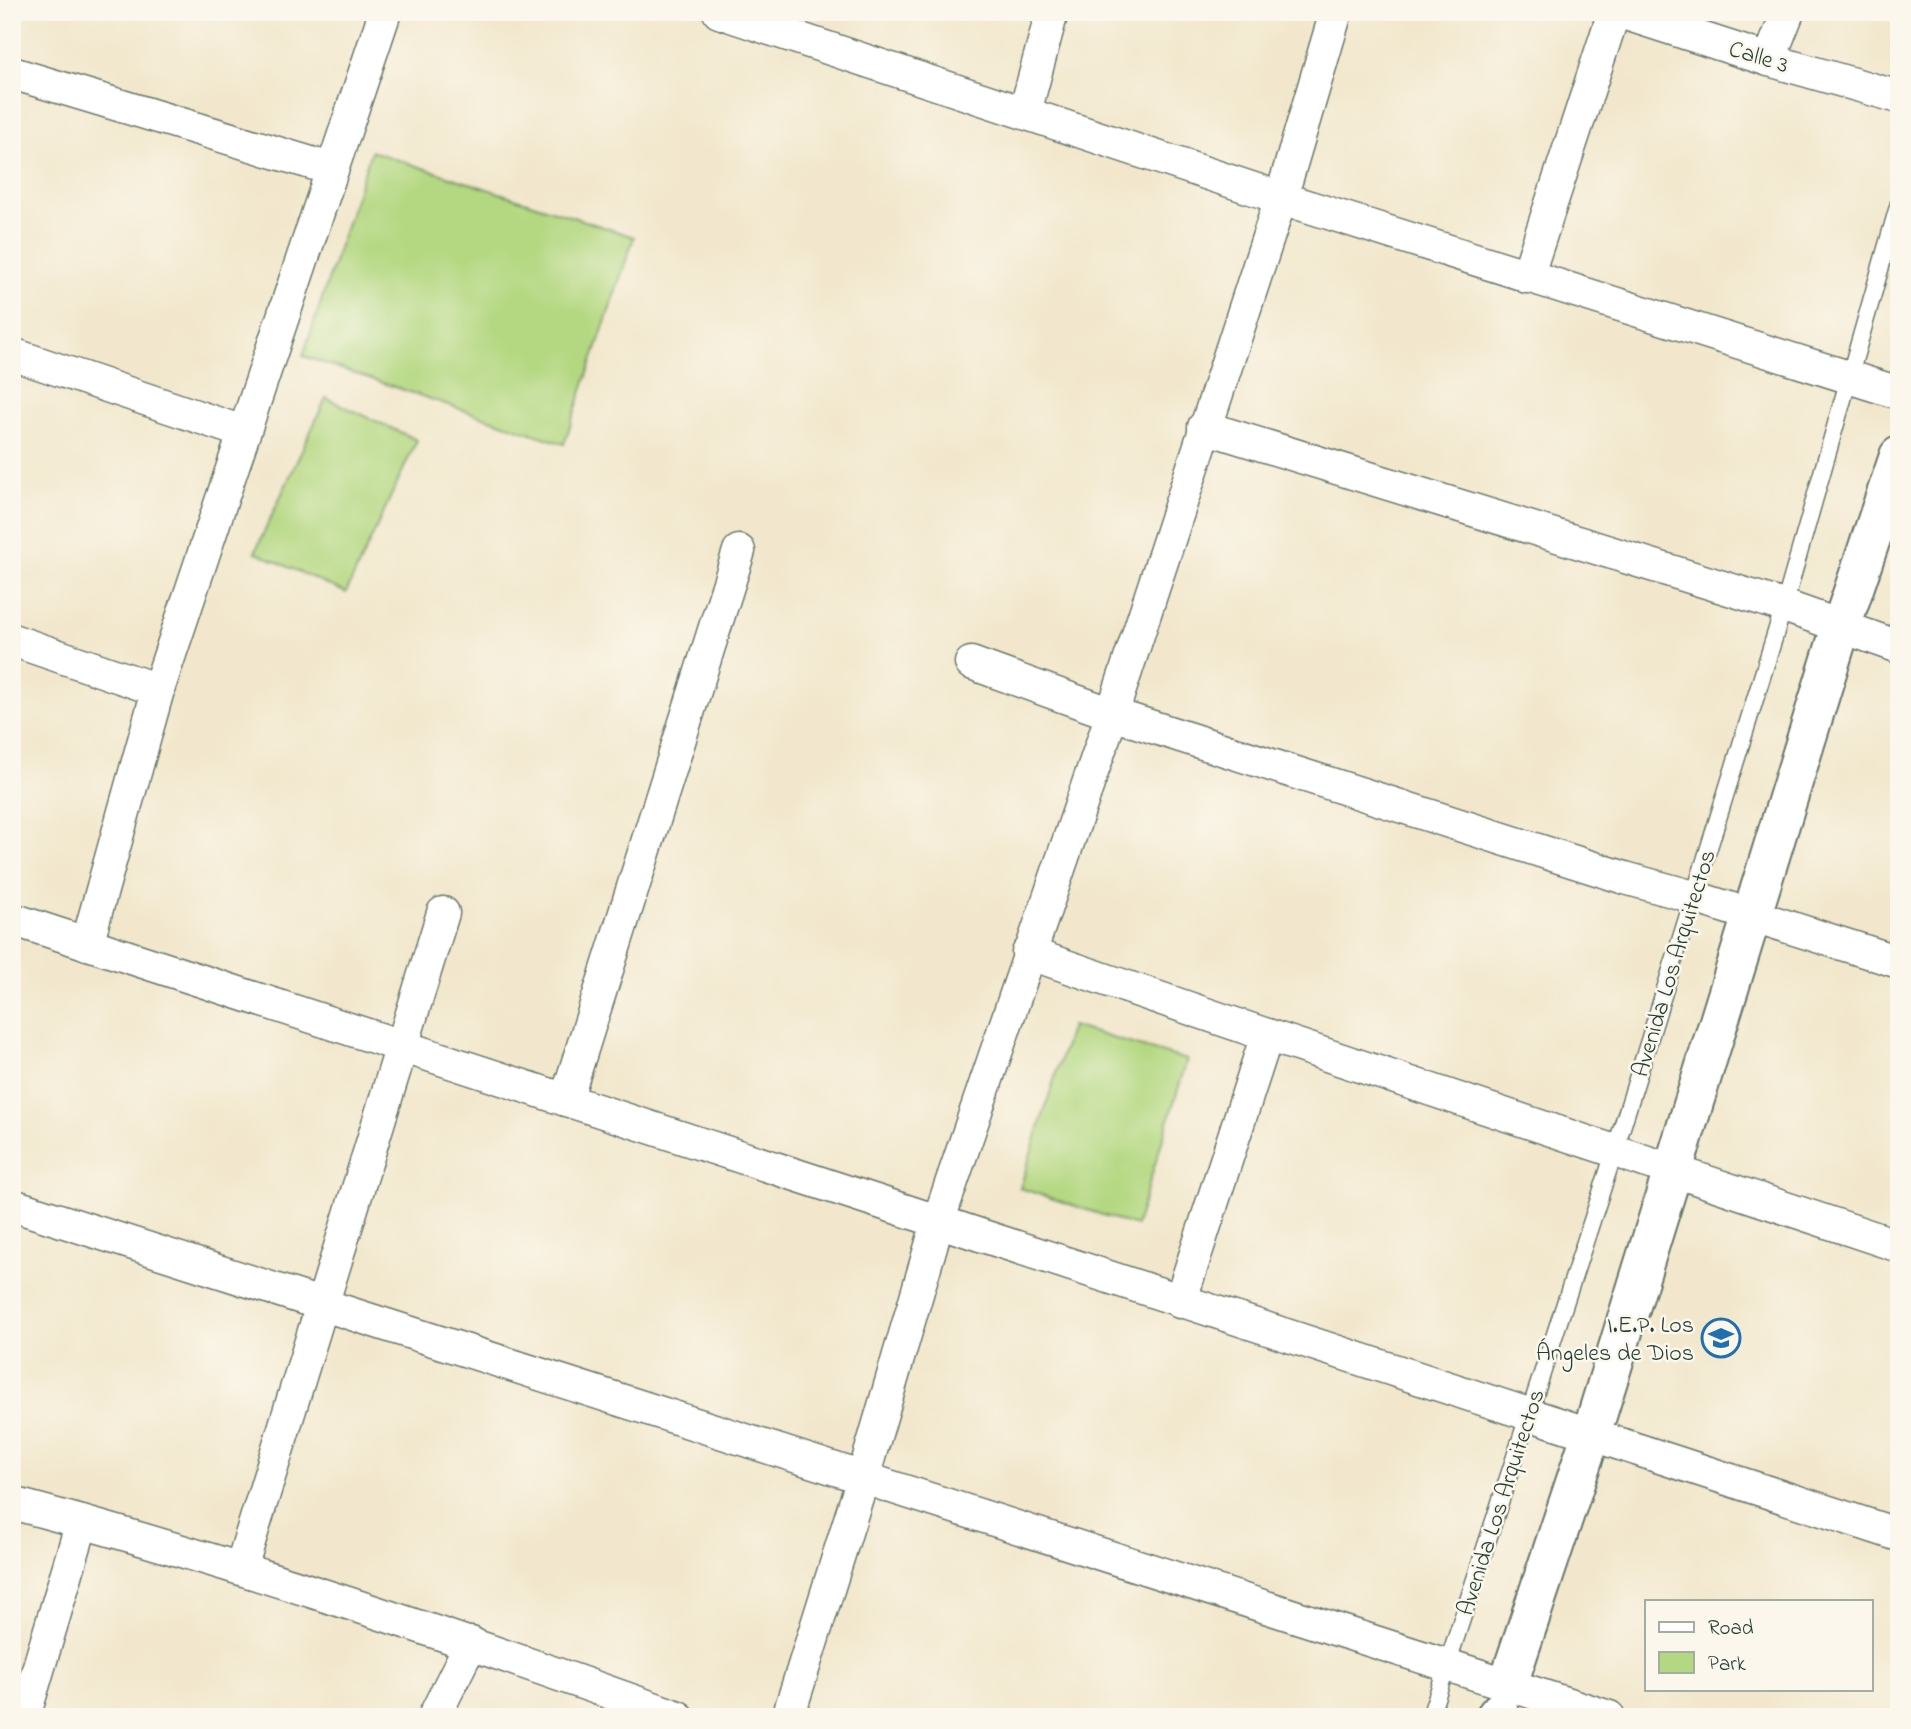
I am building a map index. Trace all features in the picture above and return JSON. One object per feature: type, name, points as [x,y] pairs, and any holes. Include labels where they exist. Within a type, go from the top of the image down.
[{"type":"main road","points":[[1500,1706],[1591,1434],[1841,627],[1899,456]]},
{"type":"street","points":[[87,944],[158,690],[385,12]]},
{"type":"street","points":[[719,12],[1281,198],[1899,393]]},
{"type":"street","points":[[1025,112],[1052,12]]},
{"type":"street","points":[[788,1717],[863,1478],[937,1222],[1112,713],[1281,198],[1336,12]]},
{"type":"street","points":[[1527,277],[1614,12]]},
{"type":"street","name":"Calle 3","points":[[1620,12],[1769,60],[1899,97]]},
{"type":"street","points":[[1769,60],[1788,12]]},
{"type":"street","points":[[12,73],[331,169]]},
{"type":"street","points":[[12,354],[243,432]]},
{"type":"street","points":[[1204,427],[1784,606],[1899,646]]},
{"type":"street","points":[[566,1100],[739,551]]},
{"type":"street","points":[[12,640],[158,690]]},
{"type":"street","points":[[971,663],[1112,713],[1625,878],[1899,962]]},
{"type":"street","points":[[241,1568],[443,913]]},
{"type":"street","points":[[12,919],[1899,1535]]},
{"type":"street","points":[[1028,953],[1899,1245]]},
{"type":"street","points":[[1180,1302],[1267,1035]]},
{"type":"street","points":[[12,1205],[1447,1665],[1500,1706],[1609,1717]]},
{"type":"street","points":[[12,1503],[241,1568],[471,1643],[678,1717]]},
{"type":"street","points":[[24,1717],[82,1522]]},
{"type":"street","points":[[434,1717],[471,1643]]},
{"type":"lane","name":"Avenida Los Arquitectos","points":[[1430,1717],[1615,1150],[1784,606],[1899,203]]},
{"type":"green space","points":[[371,151],[634,237],[564,444],[303,356]]},
{"type":"green space","points":[[326,398],[417,440],[346,593],[255,552]]},
{"type":"green space","points":[[1071,1026],[1187,1060],[1136,1226],[1020,1188]]},
{"type":"place","name":"I.E.P. Los Ángeles de Dios","points":[[1721,1338]]}]
